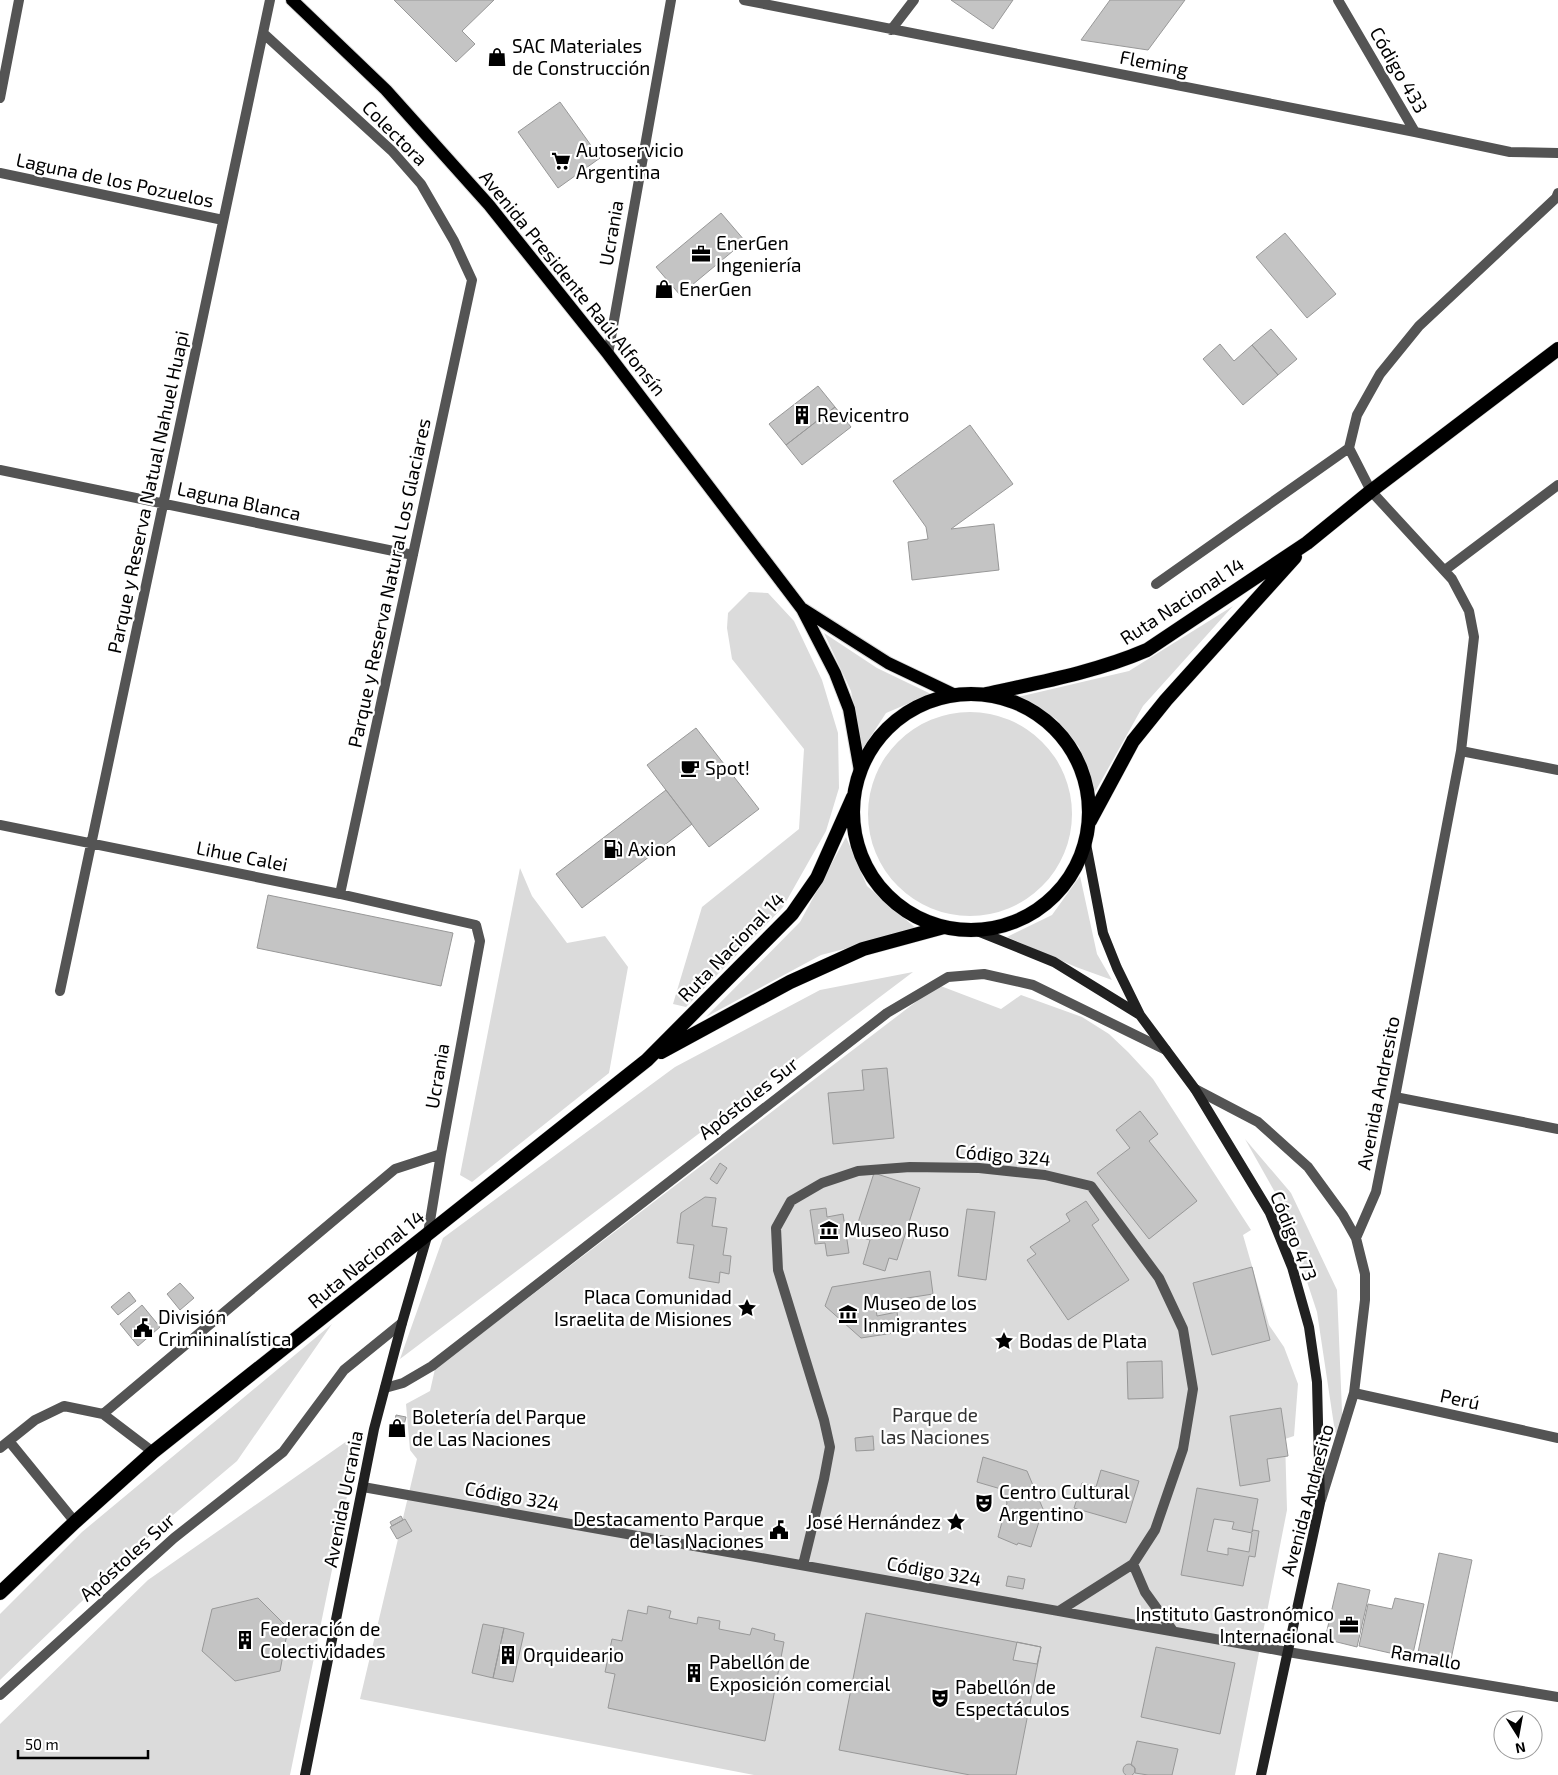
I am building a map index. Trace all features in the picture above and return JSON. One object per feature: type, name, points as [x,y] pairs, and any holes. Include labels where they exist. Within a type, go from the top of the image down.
[{"type":"highway","name":"Ruta Nacional 14","points":[[983,694],[1082,673],[1124,660],[1147,650],[1307,543],[1371,491],[1558,349]]},
{"type":"highway","name":"Ruta Nacional 14","points":[[1090,822],[1133,741],[1166,700],[1307,543]]},
{"type":"highway","points":[[955,694],[983,694],[1018,703],[1050,723],[1074,751],[1087,785],[1090,822],[1086,844],[1070,878],[1044,905],[1011,923],[975,930],[944,927],[912,914],[884,893],[865,864],[854,832],[853,797],[860,770],[875,742],[897,719],[925,703],[955,694]]},
{"type":"highway","name":"Ruta Nacional 14","points":[[0,1593],[153,1452],[647,1060],[792,914],[817,878],[853,797]]},
{"type":"highway","name":"Ruta Nacional 14","points":[[647,1060],[790,982],[863,949],[944,927]]},
{"type":"main road","name":"Avenida Presidente Raúl Alfonsín","points":[[292,0],[386,90],[489,205],[608,354],[802,609],[835,673],[849,709],[860,770]]},
{"type":"main road","name":"Avenida Presidente Raúl Alfonsín","points":[[802,609],[888,663],[955,694]]},
{"type":"main road","points":[[1086,844],[1102,933],[1140,1015]]},
{"type":"main road","points":[[975,930],[1054,962],[1140,1015]]},
{"type":"main road","name":"Código 473","points":[[1140,1015],[1195,1089],[1270,1213],[1292,1267],[1309,1327],[1318,1382],[1320,1503]]},
{"type":"main road","name":"Avenida Ucrania","points":[[305,1775],[374,1429],[428,1233]]},
{"type":"main road","name":"Avenida Andresito","points":[[1261,1775],[1320,1503]]},
{"type":"street","points":[[0,98],[19,0]]},
{"type":"street","name":"Parque y Reserva Natual Nahuel Huapi","points":[[60,991],[270,0]]},
{"type":"street","name":"Ucrania","points":[[608,354],[671,0]]},
{"type":"street","name":"Fleming","points":[[744,0],[1510,152],[1558,153]]},
{"type":"street","points":[[892,30],[914,0]]},
{"type":"street","name":"Código 433","points":[[1338,0],[1415,132]]},
{"type":"street","name":"Colectora","points":[[263,33],[392,151],[421,184],[454,241],[472,280]]},
{"type":"street","name":"Laguna de los Pozuelos","points":[[0,173],[223,220]]},
{"type":"street","points":[[1156,584],[1349,448],[1357,415],[1380,374],[1419,326],[1556,198],[1558,193]]},
{"type":"street","name":"Parque y Reserva Natural Los Glaciares","points":[[340,894],[472,280]]},
{"type":"street","name":"Avenida Andresito","points":[[1320,1503],[1354,1393],[1365,1300],[1365,1274],[1356,1238],[1376,1192],[1395,1097],[1461,751],[1474,637],[1469,612],[1452,579],[1371,491],[1349,448]]},
{"type":"street","name":"Laguna Blanca","points":[[0,470],[413,555]]},
{"type":"street","points":[[1444,570],[1558,485]]},
{"type":"street","points":[[1461,751],[1558,770]]},
{"type":"street","name":"Lihue Calei","points":[[0,825],[340,894],[476,925]]},
{"type":"street","name":"Ucrania","points":[[428,1233],[480,941],[476,925]]},
{"type":"street","name":"Apóstoles Sur","points":[[385,1388],[403,1384],[432,1366],[888,1013],[948,977],[984,974],[1033,985],[1166,1050]]},
{"type":"street","points":[[1195,1089],[1258,1122],[1308,1167],[1343,1215],[1356,1238]]},
{"type":"street","points":[[1395,1097],[1558,1129]]},
{"type":"street","points":[[103,1414],[395,1169],[441,1154]]},
{"type":"street","name":"Código 324","points":[[803,1565],[830,1448],[824,1420],[780,1275],[776,1228],[791,1201],[822,1182],[858,1171],[910,1167],[979,1168],[1045,1175],[1091,1186],[1159,1278],[1183,1329],[1193,1389],[1183,1449],[1156,1530],[1133,1564],[1060,1611]]},
{"type":"street","name":"Apóstoles Sur","points":[[0,1695],[174,1538],[283,1452],[344,1370],[402,1323]]},
{"type":"street","name":"Perú","points":[[1354,1393],[1558,1438]]},
{"type":"street","points":[[0,1448],[35,1420],[64,1406],[103,1414],[153,1452]]},
{"type":"street","points":[[8,1441],[75,1522]]},
{"type":"street","name":"Código 324","points":[[363,1487],[1288,1652]]},
{"type":"street","points":[[1133,1564],[1145,1592],[1173,1631]]},
{"type":"street","name":"Ramallo","points":[[1288,1652],[1558,1697]]},
{"type":"green space","points":[[749,592],[768,593],[794,621],[822,680],[838,733],[839,788],[826,831],[783,907],[686,1007],[673,1004],[702,907],[799,829],[804,749],[732,659],[727,628],[728,613]]},
{"type":"green space","points":[[1233,606],[1143,706],[1095,792],[1079,747],[1056,719],[1018,697],[1129,671]]},
{"type":"green space","points":[[824,633],[877,668],[931,694],[886,713],[862,750],[851,691]]},
{"type":"green space","points":[[960,712],[980,712],[1000,716],[1018,724],[1035,735],[1049,749],[1060,766],[1068,784],[1072,814],[1068,844],[1060,862],[1049,879],[1035,893],[1018,904],[1000,912],[980,916],[960,916],[940,912],[922,904],[905,893],[891,879],[880,862],[872,844],[868,824],[868,804],[872,784],[880,766],[891,749],[905,735],[922,724],[940,716]]},
{"type":"green space","points":[[846,837],[867,886],[918,930],[821,955],[706,1017],[800,922]]},
{"type":"green space","points":[[520,868],[532,896],[567,943],[605,936],[628,967],[609,1073],[472,1182],[460,1175]]},
{"type":"green space","points":[[1080,876],[1097,954],[1112,980],[1076,967],[1007,937],[1052,915]]},
{"type":"green space","points":[[913,972],[400,1359],[443,1238],[675,1067],[820,990]]},
{"type":"green space","name":"Parque de las Naciones","points":[[938,985],[1001,1009],[1021,995],[1082,1017],[1109,1034],[1153,1079],[1251,1230],[1243,1235],[1269,1325],[1284,1347],[1298,1384],[1294,1436],[1285,1439],[1287,1510],[1235,1775],[754,1775],[360,1699],[417,1459],[410,1450],[406,1404],[430,1391],[435,1369]]},
{"type":"green space","points":[[1245,1139],[1291,1193],[1337,1290],[1343,1436],[1335,1432],[1317,1312],[1281,1203]]},
{"type":"green space","points":[[332,1324],[237,1461],[160,1526],[0,1680],[0,1614],[82,1532]]},
{"type":"green space","points":[[347,1441],[353,1467],[290,1775],[0,1775],[0,1724],[148,1580]]},
{"type":"building","points":[[394,0],[494,0],[462,31],[475,44],[456,62]]},
{"type":"building","points":[[951,0],[1013,0],[993,29]]},
{"type":"building","points":[[1110,0],[1185,0],[1148,50],[1081,40]]},
{"type":"building","points":[[560,102],[600,158],[558,188],[518,132]]},
{"type":"building","name":"EnerGen Ingeniería","points":[[721,213],[745,241],[680,295],[656,267]]},
{"type":"building","points":[[1285,233],[1336,294],[1307,318],[1256,257]]},
{"type":"building","points":[[1271,329],[1297,359],[1278,375],[1252,345]]},
{"type":"building","points":[[1220,344],[1234,361],[1252,345],[1278,375],[1243,405],[1203,359]]},
{"type":"building","name":"Revicentro","points":[[818,386],[835,407],[786,445],[769,424]]},
{"type":"building","points":[[835,407],[851,427],[802,465],[786,445]]},
{"type":"building","points":[[970,425],[1013,484],[951,529],[994,524],[999,570],[912,580],[908,542],[928,539],[926,527],[893,481]]},
{"type":"building","points":[[696,728],[759,809],[709,847],[647,765]]},
{"type":"building","points":[[666,790],[692,824],[582,908],[556,874]]},
{"type":"building","points":[[268,895],[453,933],[441,986],[257,948]]},
{"type":"building","points":[[887,1068],[894,1138],[833,1144],[828,1093],[864,1090],[862,1070]]},
{"type":"building","points":[[1140,1111],[1158,1134],[1149,1141],[1197,1201],[1149,1239],[1097,1173],[1130,1148],[1116,1130]]},
{"type":"building","points":[[720,1163],[727,1168],[717,1184],[710,1179]]},
{"type":"building","points":[[874,1173],[920,1188],[897,1260],[889,1258],[885,1271],[863,1264],[870,1240],[854,1235]]},
{"type":"building","points":[[705,1197],[716,1198],[712,1226],[727,1228],[723,1255],[731,1256],[729,1274],[720,1272],[719,1283],[689,1278],[694,1245],[677,1243],[681,1213]]},
{"type":"building","points":[[1086,1201],[1099,1220],[1092,1225],[1129,1280],[1068,1320],[1027,1260],[1036,1254],[1030,1247],[1070,1221],[1066,1214]]},
{"type":"building","name":"Museo Ruso","points":[[826,1208],[827,1217],[843,1214],[849,1253],[827,1256],[825,1243],[815,1244],[810,1210]]},
{"type":"building","points":[[967,1209],[995,1212],[986,1280],[958,1276]]},
{"type":"building","points":[[1252,1267],[1270,1340],[1212,1355],[1193,1283]]},
{"type":"building","points":[[930,1271],[933,1294],[875,1303],[877,1316],[897,1312],[900,1332],[861,1338],[825,1306],[832,1287]]},
{"type":"building","points":[[180,1283],[194,1298],[180,1310],[167,1294]]},
{"type":"building","points":[[129,1292],[136,1301],[118,1315],[111,1307]]},
{"type":"building","points":[[142,1305],[160,1327],[138,1346],[120,1324]]},
{"type":"building","points":[[1162,1361],[1163,1398],[1128,1399],[1127,1362]]},
{"type":"building","points":[[1281,1408],[1288,1456],[1267,1459],[1270,1481],[1240,1486],[1230,1416]]},
{"type":"building","points":[[396,1415],[406,1417],[401,1437],[392,1435]]},
{"type":"building","points":[[873,1436],[874,1450],[856,1451],[855,1438]]},
{"type":"building","points":[[983,1457],[1027,1471],[1043,1509],[1031,1547],[1018,1543],[1017,1545],[998,1537],[1007,1503],[1001,1489],[977,1482]]},
{"type":"building","points":[[1101,1470],[1139,1481],[1126,1523],[1074,1508],[1082,1483],[1096,1487]]},
{"type":"building","points":[[1197,1488],[1258,1499],[1252,1532],[1253,1530],[1259,1531],[1255,1557],[1249,1556],[1243,1586],[1181,1575]],"holes":[[[1214,1519],[1234,1522],[1232,1529],[1252,1533],[1249,1552],[1228,1548],[1228,1555],[1207,1551]]]},
{"type":"building","points":[[401,1516],[403,1520],[392,1526],[390,1522]]},
{"type":"building","points":[[405,1519],[412,1531],[397,1539],[390,1527]]},
{"type":"building","points":[[1439,1553],[1472,1560],[1450,1664],[1417,1657]]},
{"type":"building","points":[[1008,1576],[1025,1579],[1023,1589],[1006,1586]]},
{"type":"building","points":[[1338,1583],[1370,1590],[1357,1647],[1325,1639]]},
{"type":"building","name":"Federación de Colectividades","points":[[258,1598],[288,1628],[280,1671],[235,1681],[202,1651],[212,1609]]},
{"type":"building","points":[[1395,1598],[1424,1604],[1412,1658],[1359,1646],[1368,1604],[1392,1609]]},
{"type":"building","name":"Pabellón de Exposición comercial","points":[[648,1606],[671,1611],[669,1618],[697,1624],[698,1617],[720,1621],[719,1629],[750,1635],[752,1628],[775,1634],[774,1640],[784,1642],[765,1741],[608,1708],[615,1674],[605,1672],[612,1639],[622,1641],[628,1610],[647,1614]]},
{"type":"building","name":"Pabellón de Espectáculos","points":[[866,1613],[1041,1647],[1016,1775],[970,1775],[839,1750]]},
{"type":"building","points":[[483,1624],[504,1628],[493,1678],[472,1673]]},
{"type":"building","name":"Orquideario","points":[[504,1628],[524,1633],[513,1682],[493,1678]]},
{"type":"building","points":[[1017,1642],[1041,1647],[1037,1664],[1013,1660]]},
{"type":"building","points":[[1156,1647],[1235,1663],[1220,1734],[1141,1717]]},
{"type":"building","points":[[1137,1741],[1178,1749],[1172,1775],[1135,1773],[1135,1768],[1131,1765]]},
{"type":"building","points":[[1129,1764],[1135,1770],[1129,1776],[1123,1770]]},
{"type":"place","name":"SAC Materiales de Construcción","points":[[497,57]]},
{"type":"place","name":"Autoservicio Argentina","points":[[561,161]]},
{"type":"place","name":"EnerGen Ingeniería","points":[[701,254]]},
{"type":"place","name":"EnerGen","points":[[664,289]]},
{"type":"place","name":"Revicentro","points":[[802,415]]},
{"type":"place","name":"Spot!","points":[[690,768]]},
{"type":"place","name":"Axion","points":[[613,849]]},
{"type":"place","name":"Museo Ruso","points":[[829,1230]]},
{"type":"place","name":"Placa Comunidad Israelita de Misiones","points":[[747,1308]]},
{"type":"place","name":"Museo de los Inmigrantes","points":[[848,1314]]},
{"type":"place","name":"División Crimininalística","points":[[143,1328]]},
{"type":"place","name":"Bodas de Plata","points":[[1004,1341]]},
{"type":"place","name":"Boletería del Parque de Las Naciones","points":[[397,1428]]},
{"type":"place","name":"Centro Cultural Argentino","points":[[984,1503]]},
{"type":"place","name":"José Hernández","points":[[956,1522]]},
{"type":"place","name":"Destacamento Parque de las Naciones","points":[[779,1530]]},
{"type":"place","name":"Instituto Gastronómico Internacional","points":[[1349,1625]]},
{"type":"place","name":"Federación de Colectividades","points":[[245,1640]]},
{"type":"place","name":"Orquideario","points":[[508,1655]]},
{"type":"place","name":"Pabellón de Exposición comercial","points":[[694,1673]]},
{"type":"place","name":"Pabellón de Espectáculos","points":[[940,1698]]}]
